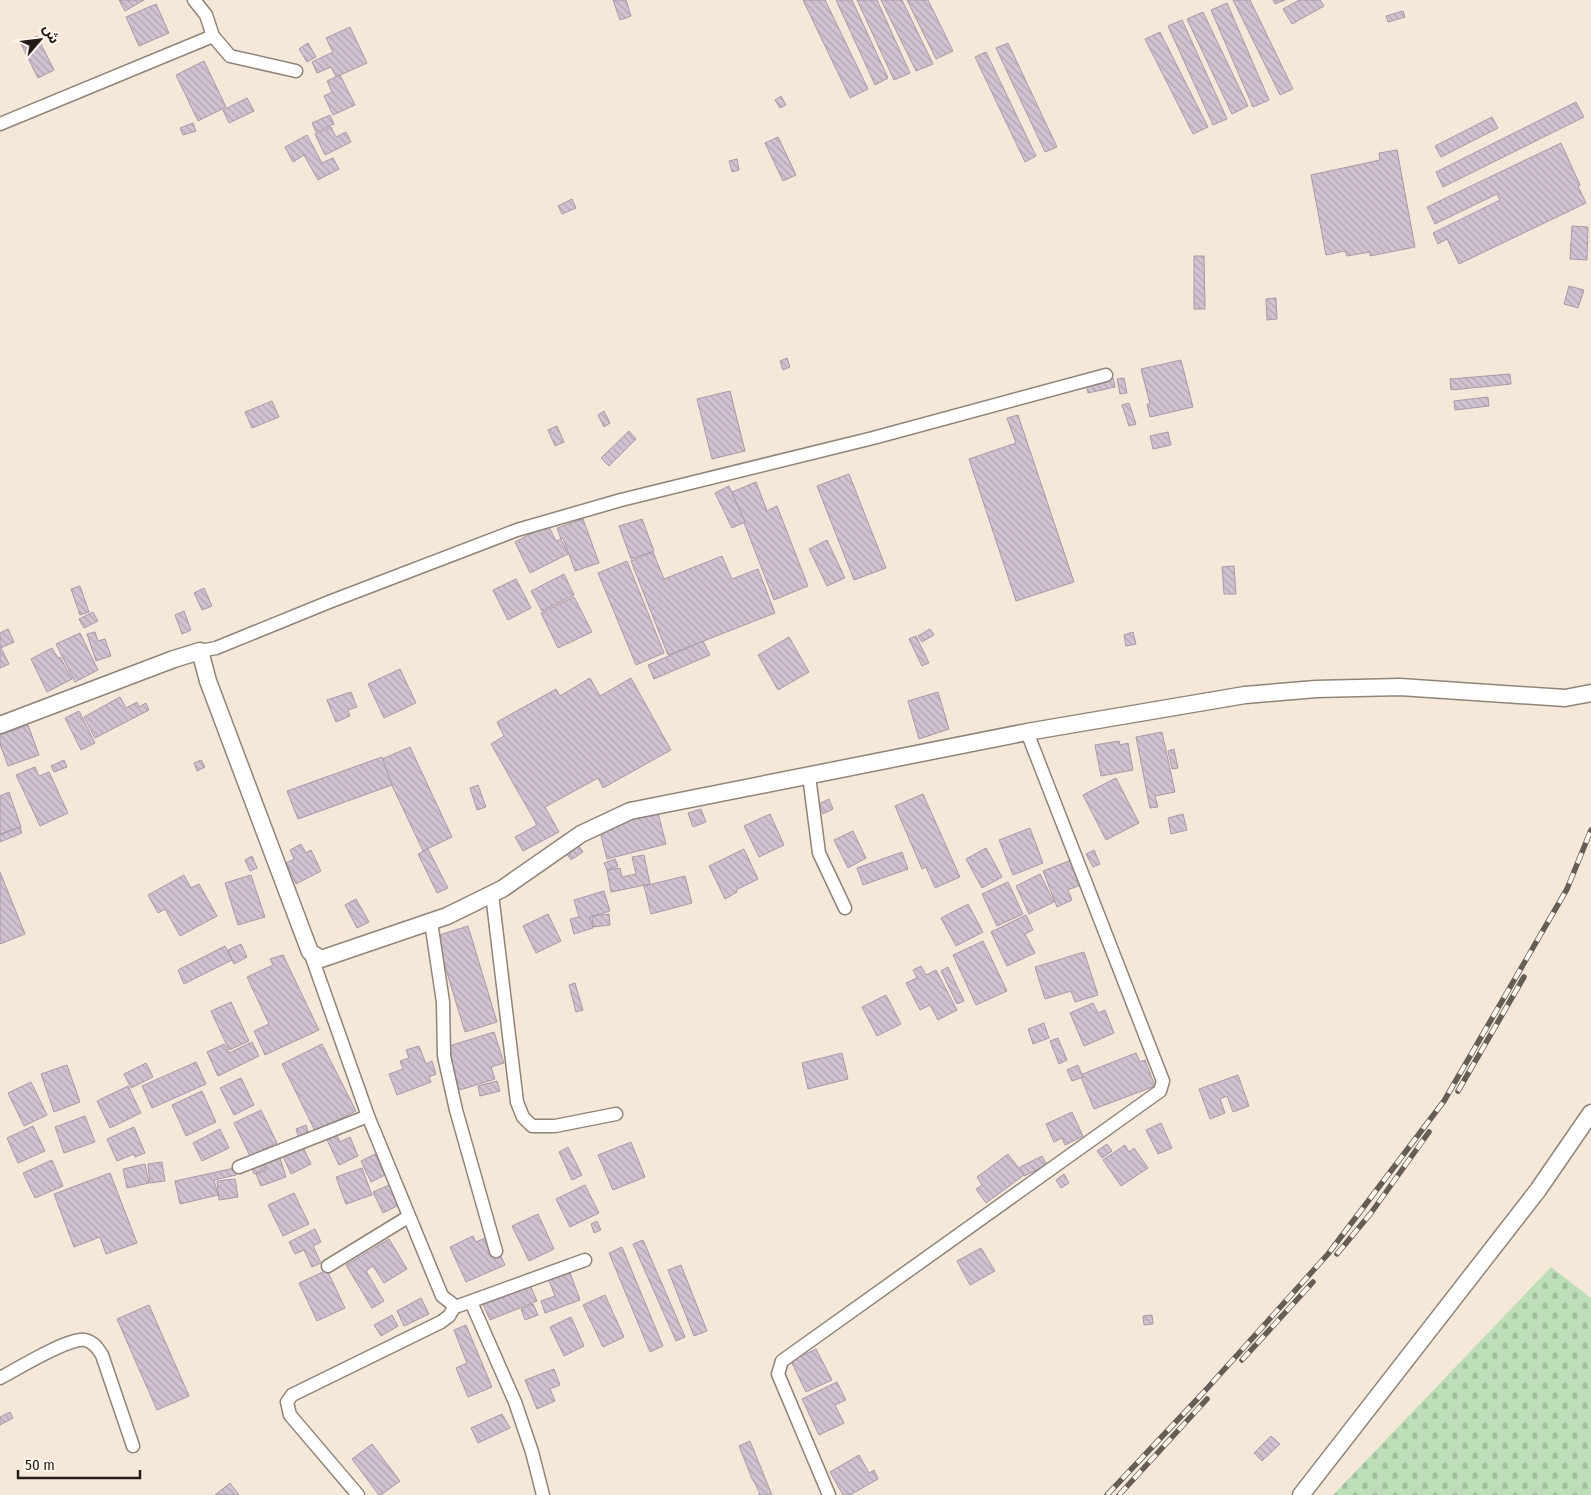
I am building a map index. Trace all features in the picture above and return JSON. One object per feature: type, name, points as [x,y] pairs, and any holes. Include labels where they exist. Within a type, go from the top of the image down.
[{"type":"street","points":[[194,0],[206,15],[213,36],[230,56],[296,71]]},
{"type":"street","points":[[0,124],[213,36]]},
{"type":"street","points":[[0,726],[174,659],[216,648],[517,530],[621,500],[873,438],[1106,375]]},
{"type":"street","points":[[200,651],[208,681],[310,952],[368,1116],[442,1296],[455,1306]]},
{"type":"street","points":[[310,952],[321,959],[447,916],[502,890],[581,834],[630,811],[1026,732],[1245,695],[1316,688],[1400,687],[1565,698],[1591,693]]},
{"type":"street","points":[[829,1495],[778,1374],[782,1361],[1160,1091],[1163,1081],[1026,732]]},
{"type":"street","points":[[808,776],[819,853],[845,908]]},
{"type":"street","points":[[492,894],[517,1102],[523,1117],[532,1126],[555,1126],[616,1114]]},
{"type":"street","points":[[431,922],[443,1002],[444,1056],[456,1110],[496,1251]]},
{"type":"street","points":[[1301,1495],[1538,1190],[1591,1113]]},
{"type":"street","points":[[239,1168],[368,1116]]},
{"type":"street","points":[[328,1266],[408,1217]]},
{"type":"street","points":[[358,1495],[290,1415],[287,1402],[292,1395],[441,1322],[449,1316],[455,1306],[471,1302],[585,1260]]},
{"type":"street","points":[[471,1302],[515,1402],[532,1452],[543,1495]]},
{"type":"street","points":[[0,1378],[67,1343],[84,1340],[95,1345],[102,1355],[133,1446]]},
{"type":"green space","points":[[1551,1267],[1591,1298],[1591,1495],[1333,1495]]},
{"type":"building","points":[[119,0],[144,0],[125,11]]},
{"type":"building","points":[[613,0],[626,0],[631,16],[620,20]]},
{"type":"building","points":[[803,0],[825,0],[868,89],[850,98]]},
{"type":"building","points":[[836,0],[852,0],[888,78],[875,85]]},
{"type":"building","points":[[857,0],[877,0],[910,73],[894,80]]},
{"type":"building","points":[[881,0],[902,0],[933,64],[916,71]]},
{"type":"building","points":[[907,0],[928,0],[953,51],[936,59]]},
{"type":"building","points":[[1233,0],[1250,0],[1293,89],[1280,95]]},
{"type":"building","points":[[1273,0],[1285,0],[1275,4]]},
{"type":"building","points":[[1299,0],[1320,0],[1324,6],[1292,24],[1283,9]]},
{"type":"building","points":[[1227,3],[1269,100],[1253,107],[1211,10]]},
{"type":"building","points":[[156,4],[169,33],[139,46],[126,17]]},
{"type":"building","points":[[1403,11],[1405,17],[1388,22],[1386,16]]},
{"type":"building","points":[[1203,12],[1248,106],[1232,114],[1187,19]]},
{"type":"building","points":[[1182,20],[1227,119],[1213,125],[1168,26]]},
{"type":"building","points":[[350,27],[367,63],[336,77],[331,67],[317,73],[312,62],[333,52],[326,38]]},
{"type":"building","points":[[1160,32],[1208,127],[1193,134],[1145,39]]},
{"type":"building","points":[[37,36],[54,70],[38,78],[21,44]]},
{"type":"building","points":[[308,43],[316,57],[307,62],[299,49]]},
{"type":"building","points":[[1008,43],[1057,147],[1045,152],[996,48]]},
{"type":"building","points":[[986,52],[1036,156],[1025,162],[975,57]]},
{"type":"building","points":[[204,61],[226,107],[198,121],[176,75]]},
{"type":"building","points":[[340,75],[355,105],[333,115],[324,96],[332,92],[327,81]]},
{"type":"building","points":[[781,96],[786,105],[780,108],[775,100]]},
{"type":"building","points":[[247,98],[254,111],[229,123],[223,110]]},
{"type":"building","points":[[1576,102],[1584,117],[1443,187],[1436,172]]},
{"type":"building","points":[[330,115],[334,124],[316,132],[312,123]]},
{"type":"building","points":[[1492,117],[1498,128],[1441,157],[1435,146]]},
{"type":"building","points":[[193,123],[196,131],[183,135],[180,128]]},
{"type":"building","points":[[331,127],[336,137],[346,132],[351,142],[325,155],[315,134]]},
{"type":"building","points":[[307,135],[322,163],[333,158],[339,169],[318,180],[304,155],[293,162],[285,147]]},
{"type":"building","points":[[778,137],[796,175],[783,181],[765,143]]},
{"type":"building","points":[[1561,143],[1586,203],[1459,264],[1447,239],[1438,244],[1433,233],[1500,200],[1497,194],[1435,224],[1427,207]]},
{"type":"building","points":[[1397,150],[1415,247],[1370,256],[1370,252],[1347,256],[1345,251],[1326,255],[1311,175],[1380,160],[1379,153]]},
{"type":"building","points":[[737,159],[739,170],[732,172],[729,161]]},
{"type":"building","points":[[572,199],[576,208],[562,214],[558,206]]},
{"type":"building","points":[[1572,226],[1588,227],[1587,260],[1570,259]]},
{"type":"building","points":[[1194,256],[1204,256],[1205,309],[1194,309]]},
{"type":"building","points":[[1569,286],[1584,290],[1578,308],[1564,304]]},
{"type":"building","points":[[1276,298],[1277,319],[1267,320],[1266,299]]},
{"type":"building","points":[[787,358],[790,367],[783,370],[780,361]]},
{"type":"building","points":[[1181,360],[1193,407],[1150,417],[1147,404],[1150,404],[1141,369]]},
{"type":"building","points":[[1510,374],[1511,384],[1451,390],[1450,379]]},
{"type":"building","points":[[1113,378],[1115,387],[1088,393],[1086,383]]},
{"type":"building","points":[[1124,378],[1127,393],[1120,394],[1117,379]]},
{"type":"building","points":[[730,391],[745,451],[712,459],[697,399]]},
{"type":"building","points":[[1488,397],[1489,406],[1455,410],[1454,401]]},
{"type":"building","points":[[272,401],[279,417],[252,428],[245,412]]},
{"type":"building","points":[[1129,403],[1136,424],[1129,426],[1122,405]]},
{"type":"building","points":[[604,411],[610,423],[604,427],[598,415]]},
{"type":"building","points":[[1018,415],[1074,582],[1016,601],[969,459],[1016,443],[1007,418]]},
{"type":"building","points":[[557,426],[564,442],[555,446],[548,430]]},
{"type":"building","points":[[629,431],[636,439],[609,466],[601,458]]},
{"type":"building","points":[[1168,432],[1171,445],[1153,449],[1150,436]]},
{"type":"building","points":[[849,474],[886,568],[854,580],[817,486]]},
{"type":"building","points":[[756,482],[767,511],[777,506],[808,586],[774,600],[732,492]]},
{"type":"building","points":[[729,486],[745,522],[732,528],[715,493]]},
{"type":"building","points":[[583,519],[599,563],[575,571],[563,538],[561,539],[557,528]]},
{"type":"building","points":[[642,519],[654,551],[631,559],[619,526]]},
{"type":"building","points":[[548,525],[556,541],[561,539],[568,554],[530,573],[515,542]]},
{"type":"building","points":[[827,540],[845,578],[827,586],[809,549]]},
{"type":"building","points":[[653,552],[664,579],[722,556],[732,579],[758,569],[775,613],[668,655],[631,561]]},
{"type":"building","points":[[627,561],[664,653],[636,665],[598,573]]},
{"type":"building","points":[[1234,566],[1236,594],[1224,594],[1222,567]]},
{"type":"building","points":[[564,574],[574,595],[542,611],[531,591]]},
{"type":"building","points":[[516,579],[531,608],[508,620],[493,590]]},
{"type":"building","points":[[80,586],[89,612],[80,615],[71,589]]},
{"type":"building","points":[[204,588],[212,606],[202,610],[194,593]]},
{"type":"building","points":[[574,597],[592,632],[558,648],[541,613]]},
{"type":"building","points":[[184,611],[191,630],[182,634],[175,615]]},
{"type":"building","points":[[93,612],[98,621],[84,628],[79,619]]},
{"type":"building","points":[[8,629],[14,642],[1,648],[9,664],[0,668],[0,633]]},
{"type":"building","points":[[930,629],[934,635],[922,642],[918,636]]},
{"type":"building","points":[[95,632],[98,641],[105,639],[111,656],[96,661],[87,634]]},
{"type":"building","points":[[1133,632],[1136,644],[1126,646],[1124,635]]},
{"type":"building","points":[[80,633],[98,670],[75,682],[56,644]]},
{"type":"building","points":[[916,636],[929,663],[922,666],[909,639]]},
{"type":"building","points":[[789,637],[809,672],[778,690],[758,655]]},
{"type":"building","points":[[703,641],[710,655],[654,679],[648,665]]},
{"type":"building","points":[[52,648],[58,658],[60,657],[72,679],[47,692],[31,659]]},
{"type":"building","points":[[400,669],[416,703],[384,718],[368,684]]},
{"type":"building","points":[[590,678],[600,696],[631,678],[671,750],[603,788],[598,778],[545,807],[559,832],[523,851],[515,837],[537,825],[491,744],[504,736],[497,722],[556,689],[560,696]]},
{"type":"building","points":[[351,692],[357,707],[348,710],[350,716],[336,722],[327,700]]},
{"type":"building","points":[[938,692],[949,729],[919,739],[908,701]]},
{"type":"building","points":[[120,697],[126,708],[137,702],[139,707],[146,703],[149,710],[95,738],[84,717]]},
{"type":"building","points":[[79,711],[95,743],[81,750],[65,718]]},
{"type":"building","points":[[28,725],[39,755],[8,766],[0,744],[0,735]]},
{"type":"building","points":[[1162,732],[1175,792],[1155,796],[1158,807],[1150,808],[1136,737]]},
{"type":"building","points":[[1119,741],[1120,745],[1128,743],[1133,770],[1101,776],[1095,745]]},
{"type":"building","points":[[410,747],[452,837],[423,851],[380,760]]},
{"type":"building","points":[[1174,749],[1178,768],[1172,769],[1168,751]]},
{"type":"building","points":[[382,757],[392,785],[298,819],[287,791]]},
{"type":"building","points":[[64,760],[67,767],[54,772],[51,766]]},
{"type":"building","points":[[201,760],[205,767],[197,771],[194,763]]},
{"type":"building","points":[[35,767],[39,776],[49,772],[68,813],[40,826],[16,775]]},
{"type":"building","points":[[1116,778],[1139,823],[1106,840],[1083,795]]},
{"type":"building","points":[[478,785],[486,807],[477,810],[470,788]]},
{"type":"building","points":[[9,792],[21,827],[0,834],[0,796]]},
{"type":"building","points":[[923,794],[960,877],[935,888],[926,867],[922,869],[895,806]]},
{"type":"building","points":[[829,799],[833,809],[823,814],[819,804]]},
{"type":"building","points":[[701,809],[706,822],[693,827],[688,813]]},
{"type":"building","points":[[658,813],[666,844],[607,859],[599,828]]},
{"type":"building","points":[[770,814],[784,845],[759,857],[744,826]]},
{"type":"building","points":[[1183,814],[1187,830],[1171,834],[1168,818]]},
{"type":"building","points":[[20,827],[22,833],[0,842],[0,835]]},
{"type":"building","points":[[1030,828],[1043,863],[1013,875],[999,840]]},
{"type":"building","points":[[853,831],[866,858],[848,868],[834,840]]},
{"type":"building","points":[[575,840],[583,852],[571,860],[563,849]]},
{"type":"building","points":[[301,844],[306,853],[311,850],[321,871],[296,884],[286,863],[294,859],[290,850]]},
{"type":"building","points":[[986,848],[1002,877],[982,888],[966,859]]},
{"type":"building","points":[[428,849],[448,888],[437,893],[418,854]]},
{"type":"building","points":[[744,849],[758,879],[736,890],[737,892],[725,899],[709,866]]},
{"type":"building","points":[[1094,850],[1100,864],[1093,867],[1086,854]]},
{"type":"building","points":[[902,852],[908,869],[863,885],[857,868]]},
{"type":"building","points":[[644,855],[650,884],[611,892],[607,870],[620,868],[622,877],[636,874],[632,857]]},
{"type":"building","points":[[252,856],[257,868],[250,871],[245,860]]},
{"type":"building","points":[[615,859],[618,866],[607,870],[604,863]]},
{"type":"building","points":[[1074,859],[1083,884],[1068,890],[1072,900],[1057,907],[1043,871]]},
{"type":"building","points":[[0,872],[25,934],[0,944]]},
{"type":"building","points":[[1040,874],[1054,902],[1029,914],[1016,886]]},
{"type":"building","points":[[184,875],[191,888],[199,884],[217,916],[180,936],[165,909],[158,913],[148,895]]},
{"type":"building","points":[[251,875],[265,917],[238,925],[225,883]]},
{"type":"building","points":[[685,876],[692,903],[651,914],[644,886]]},
{"type":"building","points":[[1008,882],[1023,914],[997,926],[982,894]]},
{"type":"building","points":[[604,891],[610,911],[590,917],[593,928],[574,934],[570,919],[579,917],[574,900]]},
{"type":"building","points":[[356,899],[369,922],[357,928],[345,905]]},
{"type":"building","points":[[968,904],[983,932],[956,946],[941,918]]},
{"type":"building","points":[[548,914],[561,941],[536,953],[523,926]]},
{"type":"building","points":[[609,914],[610,925],[593,927],[592,916]]},
{"type":"building","points":[[1026,915],[1033,930],[1025,934],[1035,953],[1007,966],[991,932]]},
{"type":"building","points":[[468,926],[497,1022],[465,1032],[436,936]]},
{"type":"building","points":[[983,941],[1007,991],[976,1005],[953,955]]},
{"type":"building","points":[[241,944],[247,957],[234,964],[228,950]]},
{"type":"building","points":[[225,946],[232,960],[184,984],[178,970]]},
{"type":"building","points":[[1084,952],[1098,995],[1075,1002],[1071,991],[1045,999],[1035,967]]},
{"type":"building","points":[[283,955],[319,1030],[265,1055],[254,1031],[269,1024],[247,977],[273,965],[270,959]]},
{"type":"building","points":[[921,966],[926,975],[936,970],[957,1010],[938,1020],[930,1005],[920,1010],[906,983],[917,978],[913,970]]},
{"type":"building","points":[[948,967],[964,1001],[957,1004],[941,971]]},
{"type":"building","points":[[575,983],[583,1010],[576,1012],[569,985]]},
{"type":"building","points":[[886,995],[901,1024],[877,1036],[862,1007]]},
{"type":"building","points":[[231,1002],[249,1041],[229,1050],[211,1011]]},
{"type":"building","points":[[1093,1003],[1098,1013],[1105,1010],[1114,1033],[1084,1046],[1070,1013]]},
{"type":"building","points":[[1044,1023],[1049,1038],[1033,1044],[1028,1029]]},
{"type":"building","points":[[494,1032],[504,1063],[491,1067],[495,1079],[460,1090],[446,1047]]},
{"type":"building","points":[[1058,1038],[1067,1060],[1059,1064],[1050,1041]]},
{"type":"building","points":[[252,1042],[259,1056],[218,1076],[207,1052],[224,1044],[229,1053]]},
{"type":"building","points":[[322,1044],[356,1111],[315,1131],[282,1064]]},
{"type":"building","points":[[419,1046],[426,1064],[432,1061],[436,1074],[429,1077],[431,1082],[397,1095],[389,1074],[403,1069],[400,1061],[409,1058],[406,1050]]},
{"type":"building","points":[[842,1053],[848,1079],[808,1089],[802,1063]]},
{"type":"building","points":[[1136,1053],[1140,1062],[1145,1060],[1155,1086],[1094,1109],[1080,1075]]},
{"type":"building","points":[[196,1062],[206,1084],[152,1108],[142,1086]]},
{"type":"building","points":[[146,1063],[153,1077],[131,1088],[124,1074]]},
{"type":"building","points":[[67,1065],[80,1102],[54,1112],[41,1074]]},
{"type":"building","points":[[1078,1065],[1083,1077],[1072,1081],[1067,1070]]},
{"type":"building","points":[[1238,1075],[1249,1106],[1233,1112],[1227,1096],[1220,1099],[1225,1113],[1210,1119],[1199,1089]]},
{"type":"building","points":[[241,1078],[254,1105],[234,1115],[220,1088]]},
{"type":"building","points":[[497,1081],[500,1091],[480,1096],[478,1086]]},
{"type":"building","points":[[31,1082],[47,1115],[24,1126],[8,1093]]},
{"type":"building","points":[[128,1086],[141,1113],[110,1128],[97,1101]]},
{"type":"building","points":[[202,1091],[216,1122],[186,1136],[172,1105]]},
{"type":"building","points":[[261,1110],[277,1143],[250,1156],[234,1123]]},
{"type":"building","points":[[1072,1112],[1083,1136],[1065,1145],[1062,1138],[1054,1142],[1046,1124]]},
{"type":"building","points":[[85,1116],[95,1142],[64,1153],[55,1127]]},
{"type":"building","points":[[1161,1123],[1172,1148],[1158,1154],[1146,1130]]},
{"type":"building","points":[[306,1125],[309,1135],[299,1139],[296,1129]]},
{"type":"building","points":[[33,1126],[45,1151],[18,1163],[7,1138]]},
{"type":"building","points":[[134,1127],[145,1153],[135,1157],[134,1154],[117,1161],[107,1139]]},
{"type":"building","points":[[220,1129],[229,1148],[202,1161],[193,1143]]},
{"type":"building","points":[[337,1135],[340,1142],[350,1137],[358,1156],[339,1165],[327,1140]]},
{"type":"building","points":[[631,1142],[645,1177],[613,1190],[598,1155]]},
{"type":"building","points":[[1107,1144],[1112,1151],[1102,1158],[1097,1151]]},
{"type":"building","points":[[302,1145],[311,1164],[291,1174],[282,1154]]},
{"type":"building","points":[[1125,1145],[1129,1152],[1134,1148],[1148,1168],[1121,1186],[1103,1160]]},
{"type":"building","points":[[568,1147],[582,1175],[572,1180],[559,1152]]},
{"type":"building","points":[[375,1154],[385,1175],[371,1182],[361,1161]]},
{"type":"building","points":[[1008,1154],[1024,1175],[986,1203],[976,1189],[982,1185],[977,1177]]},
{"type":"building","points":[[279,1155],[286,1177],[261,1186],[256,1174],[267,1170],[263,1161]]},
{"type":"building","points":[[1042,1156],[1047,1165],[1024,1176],[1020,1167]]},
{"type":"building","points":[[52,1160],[63,1186],[35,1198],[23,1173]]},
{"type":"building","points":[[162,1162],[165,1181],[150,1183],[148,1164]]},
{"type":"building","points":[[262,1162],[265,1169],[254,1174],[251,1167]]},
{"type":"building","points":[[145,1164],[149,1183],[127,1188],[123,1169]]},
{"type":"building","points":[[235,1168],[236,1175],[214,1180],[218,1195],[180,1204],[175,1181]]},
{"type":"building","points":[[362,1168],[372,1195],[346,1204],[336,1177]]},
{"type":"building","points":[[110,1173],[137,1243],[106,1254],[100,1237],[74,1247],[54,1194]]},
{"type":"building","points":[[1064,1174],[1069,1183],[1061,1188],[1056,1180]]},
{"type":"building","points":[[235,1179],[238,1197],[219,1200],[217,1181]]},
{"type":"building","points":[[389,1185],[399,1205],[383,1213],[373,1192]]},
{"type":"building","points":[[585,1185],[599,1213],[570,1227],[556,1199]]},
{"type":"building","points":[[294,1193],[309,1224],[283,1236],[268,1205]]},
{"type":"building","points":[[538,1214],[554,1249],[529,1261],[512,1226]]},
{"type":"building","points":[[597,1221],[601,1230],[594,1233],[591,1224]]},
{"type":"building","points":[[315,1229],[321,1242],[313,1246],[321,1263],[312,1267],[304,1250],[295,1254],[289,1242]]},
{"type":"building","points":[[473,1236],[476,1242],[485,1238],[493,1255],[499,1252],[505,1265],[466,1282],[450,1247]]},
{"type":"building","points":[[389,1239],[407,1269],[384,1283],[373,1266],[366,1271],[384,1301],[372,1308],[346,1265]]},
{"type":"building","points":[[643,1240],[685,1337],[676,1341],[633,1244]]},
{"type":"building","points":[[622,1247],[663,1346],[650,1352],[609,1253]]},
{"type":"building","points":[[981,1248],[995,1271],[970,1285],[957,1261]]},
{"type":"building","points":[[681,1265],[707,1331],[694,1336],[668,1270]]},
{"type":"building","points":[[327,1270],[345,1308],[317,1321],[299,1283]]},
{"type":"building","points":[[569,1270],[580,1300],[545,1313],[541,1301],[555,1296],[548,1278]]},
{"type":"building","points":[[529,1283],[537,1301],[490,1320],[482,1302]]},
{"type":"building","points":[[605,1295],[624,1337],[603,1347],[583,1305]]},
{"type":"building","points":[[421,1298],[429,1314],[404,1326],[397,1311]]},
{"type":"building","points":[[533,1304],[538,1315],[525,1320],[521,1309]]},
{"type":"building","points":[[149,1305],[189,1396],[157,1410],[117,1319]]},
{"type":"building","points":[[392,1315],[398,1326],[381,1336],[374,1325]]},
{"type":"building","points":[[1152,1315],[1153,1324],[1144,1325],[1143,1316]]},
{"type":"building","points":[[571,1317],[584,1346],[564,1356],[550,1327]]},
{"type":"building","points":[[466,1325],[492,1387],[468,1397],[456,1368],[467,1363],[454,1330]]},
{"type":"building","points":[[816,1349],[832,1380],[806,1392],[791,1361]]},
{"type":"building","points":[[554,1369],[560,1385],[550,1389],[555,1401],[537,1409],[525,1380]]},
{"type":"building","points":[[837,1382],[846,1400],[835,1405],[844,1423],[819,1435],[802,1399]]},
{"type":"building","points":[[10,1412],[13,1418],[0,1425],[0,1417]]},
{"type":"building","points":[[502,1414],[510,1428],[478,1443],[471,1428]]},
{"type":"building","points":[[1271,1436],[1280,1444],[1262,1461],[1254,1453]]},
{"type":"building","points":[[750,1441],[772,1495],[758,1495],[760,1494],[739,1446]]},
{"type":"building","points":[[372,1444],[400,1481],[381,1495],[379,1495],[352,1459]]},
{"type":"building","points":[[859,1455],[869,1473],[874,1470],[878,1479],[850,1495],[843,1495],[830,1472]]},
{"type":"building","points":[[230,1483],[239,1495],[215,1495]]},
{"type":"railway","points":[[1107,1495],[1203,1393],[1328,1254],[1444,1101],[1567,889],[1591,830]]},
{"type":"railway","points":[[1458,1091],[1524,977]]},
{"type":"railway","points":[[1337,1254],[1371,1213],[1429,1132]]},
{"type":"railway","points":[[1242,1360],[1313,1282]]},
{"type":"railway","points":[[1119,1495],[1207,1399]]}]
